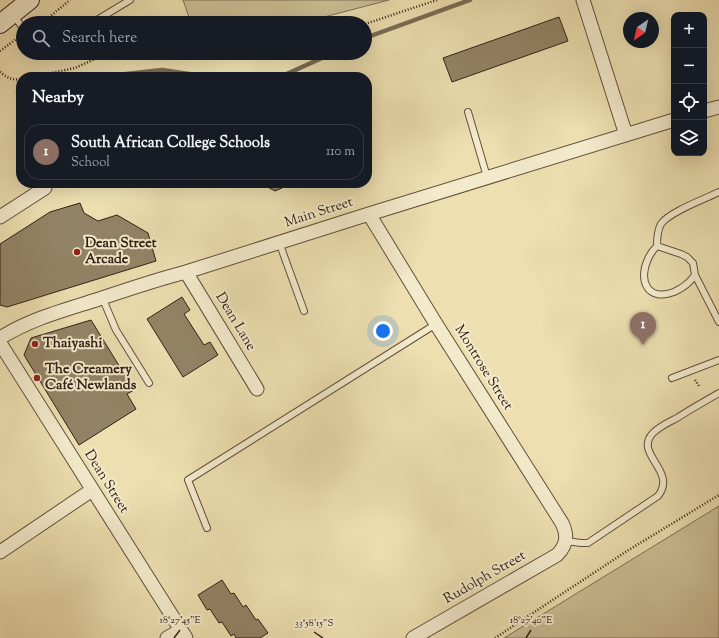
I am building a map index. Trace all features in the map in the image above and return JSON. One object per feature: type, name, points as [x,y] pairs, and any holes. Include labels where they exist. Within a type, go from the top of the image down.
[{"type":"main road","points":[[17,16],[30,0]]},
{"type":"street","points":[[583,0],[626,135]]},
{"type":"street","points":[[707,110],[719,107]]},
{"type":"street","name":"Main Street","points":[[0,338],[36,318],[671,121]]},
{"type":"street","points":[[0,217],[45,188]]},
{"type":"street","name":"Montrose Street","points":[[369,214],[436,324],[562,523],[565,529],[566,541]]},
{"type":"street","name":"Dean Lane","points":[[186,272],[257,389]]},
{"type":"street","name":"Dean Street","points":[[0,343],[183,634]]},
{"type":"street","points":[[0,552],[92,490]]},
{"type":"street","name":"Rudolph Street","points":[[413,638],[557,556],[566,541]]},
{"type":"street","points":[[167,638],[183,634]]},
{"type":"lane","points":[[104,16],[130,0]]},
{"type":"lane","points":[[468,112],[487,177]]},
{"type":"lane","points":[[695,275],[686,286],[663,295],[656,295],[649,291],[644,276],[645,266],[651,253],[657,246],[659,229],[664,220],[674,213],[719,192]]},
{"type":"lane","points":[[279,242],[304,311]]},
{"type":"lane","points":[[657,246],[687,257],[693,263],[695,275],[719,322]]},
{"type":"lane","points":[[102,297],[116,330],[149,383]]},
{"type":"lane","points":[[207,528],[188,480],[436,324]]},
{"type":"lane","points":[[672,378],[719,360]]},
{"type":"lane","points":[[566,541],[588,543],[658,496],[662,491],[664,477],[647,449],[648,441],[653,433],[664,425],[719,393]]},
{"type":"path","points":[[51,16],[70,0]]},
{"type":"path","points":[[372,22],[437,0]]},
{"type":"path","points":[[0,51],[16,40]]},
{"type":"path","points":[[56,72],[75,68],[93,60]]},
{"type":"path","points":[[0,72],[4,76],[16,80]]},
{"type":"path","points":[[494,638],[627,551],[719,495]]},
{"type":"shaded area","points":[[183,0],[389,0],[328,16],[189,16]]},
{"type":"shaded area","points":[[719,506],[719,638],[504,638]]},
{"type":"building","points":[[559,17],[568,41],[452,82],[443,58]]},
{"type":"building","points":[[269,188],[282,188],[275,191]]},
{"type":"building","name":"Dean Street Arcade","points":[[80,203],[84,213],[98,221],[117,215],[148,233],[156,261],[7,307],[0,305],[0,244],[50,212]]},
{"type":"building","points":[[182,297],[190,310],[184,314],[204,345],[210,342],[218,355],[183,377],[147,319]]},
{"type":"building","points":[[91,320],[134,390],[127,394],[136,409],[79,445],[24,355],[31,338]]},
{"type":"building","points":[[222,580],[231,594],[234,593],[243,607],[246,605],[256,620],[258,619],[268,633],[260,638],[236,638],[234,634],[231,636],[222,622],[219,623],[210,609],[207,610],[198,595]]},
{"type":"waterway","points":[[372,35],[470,0]]},
{"type":"waterway","points":[[291,72],[318,60]]},
{"type":"waterway","points":[[144,72],[162,70],[175,72]]},
{"type":"place","name":"Dean Street Arcade","points":[[77,252]]},
{"type":"place","name":"Thaiyashi","points":[[35,344]]},
{"type":"place","name":"South African College Schools","points":[[643,345]]},
{"type":"place","name":"The Creamery Café Newlands","points":[[37,378]]}]
